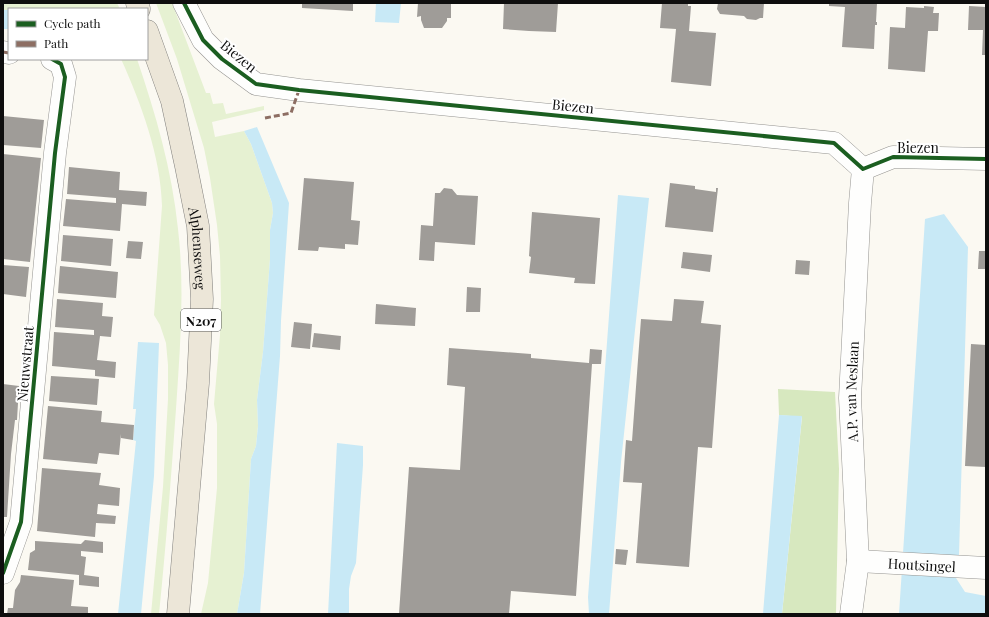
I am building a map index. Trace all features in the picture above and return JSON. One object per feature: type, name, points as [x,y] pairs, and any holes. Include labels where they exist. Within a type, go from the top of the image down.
[{"type":"main road","name":"Alphenseweg","points":[[148,34],[172,101],[186,166],[198,226],[202,299],[198,383],[178,614]]},
{"type":"street","name":"Biezen","points":[[184,3],[203,40],[222,59],[256,84],[299,90],[834,143],[863,169],[893,157],[986,159]]},
{"type":"street","name":"Nieuwstraat","points":[[3,573],[21,522],[55,153],[65,77],[60,64],[54,60]]},
{"type":"street","name":"A.P. van Neslaan","points":[[851,614],[858,561],[850,398],[863,169]]},
{"type":"street","name":"Houtsingel","points":[[858,561],[977,567]]},
{"type":"green space","points":[[3,3],[117,3],[120,8],[8,8],[8,10],[3,10]]},
{"type":"green space","points":[[156,3],[172,3],[206,93],[210,93],[213,104],[223,103],[226,114],[264,106],[264,110],[212,122],[215,137],[244,131],[251,144],[272,203],[273,213],[270,230],[270,259],[263,352],[257,400],[258,426],[256,446],[251,459],[244,573],[237,614],[201,614],[208,583],[217,488],[217,424],[214,404],[220,335],[220,256],[217,225],[204,148],[177,59]]},
{"type":"green space","points":[[121,60],[137,60],[151,101],[172,185],[178,229],[181,274],[179,364],[159,614],[151,614],[163,487],[168,399],[168,365],[166,343],[160,325],[154,315],[162,206],[161,187],[154,150],[136,94]]},
{"type":"green space","points":[[778,389],[835,392],[839,469],[836,614],[782,614],[802,417],[779,415]]},
{"type":"water","points":[[376,3],[401,3],[399,23],[375,22]]},
{"type":"water","points":[[3,10],[8,10],[8,29],[3,29]]},
{"type":"water","points":[[257,127],[289,203],[280,356],[260,614],[237,614],[244,573],[251,459],[256,446],[258,426],[257,400],[263,352],[270,259],[270,230],[273,213],[272,203],[251,144],[244,131]]},
{"type":"water","points":[[618,195],[649,198],[621,462],[609,614],[589,614],[588,597]]},
{"type":"water","points":[[944,214],[968,247],[959,555],[956,578],[965,592],[986,596],[986,614],[899,614],[925,219]]},
{"type":"water","points":[[138,342],[159,343],[154,476],[141,614],[118,614],[136,441],[133,440],[136,409],[133,409]]},
{"type":"water","points":[[779,415],[802,416],[782,614],[763,614]]},
{"type":"water","points":[[337,443],[363,446],[356,563],[351,576],[349,589],[349,614],[328,614]]},
{"type":"building","points":[[302,3],[353,3],[353,11],[302,8]]},
{"type":"building","points":[[418,3],[451,3],[451,18],[447,18],[447,21],[442,28],[424,28],[421,16],[417,17]]},
{"type":"building","points":[[504,3],[558,3],[556,32],[503,29]]},
{"type":"building","points":[[662,3],[688,3],[688,6],[691,6],[689,31],[716,33],[711,86],[671,82],[676,29],[660,28]]},
{"type":"building","points":[[718,3],[764,3],[763,18],[756,20],[747,19],[744,16],[720,14],[717,9]]},
{"type":"building","points":[[829,3],[877,3],[877,25],[875,25],[874,49],[842,47],[845,7],[829,6]]},
{"type":"building","points":[[924,6],[934,7],[933,13],[939,13],[938,31],[928,31],[925,72],[888,69],[890,27],[905,28],[906,7],[924,8]]},
{"type":"building","points":[[969,6],[986,7],[986,55],[982,55],[983,30],[968,30]]},
{"type":"building","points":[[3,116],[44,120],[41,148],[3,145]]},
{"type":"building","points":[[3,154],[41,158],[30,262],[3,259]]},
{"type":"building","points":[[69,167],[120,172],[119,190],[147,192],[146,206],[122,204],[120,231],[63,226],[66,199],[116,203],[116,198],[67,194]]},
{"type":"building","points":[[304,178],[354,182],[351,220],[360,221],[358,245],[345,244],[345,249],[319,247],[318,251],[298,250]]},
{"type":"building","points":[[670,183],[695,186],[695,189],[716,192],[716,188],[718,188],[713,232],[665,227]]},
{"type":"building","points":[[444,188],[452,189],[457,195],[478,196],[475,245],[435,242],[434,261],[419,260],[421,225],[433,226],[435,193],[440,193]]},
{"type":"building","points":[[532,212],[600,218],[595,284],[574,283],[575,278],[529,273],[531,257],[529,256]]},
{"type":"building","points":[[63,235],[113,239],[111,266],[61,261]]},
{"type":"building","points":[[128,241],[143,242],[141,259],[126,258]]},
{"type":"building","points":[[979,251],[986,251],[986,269],[978,269]]},
{"type":"building","points":[[683,252],[712,255],[710,272],[681,268]]},
{"type":"building","points":[[796,260],[810,261],[809,275],[795,274]]},
{"type":"building","points":[[3,265],[29,267],[26,297],[3,294]]},
{"type":"building","points":[[60,266],[118,272],[116,298],[58,293]]},
{"type":"building","points":[[467,287],[481,288],[480,312],[466,312]]},
{"type":"building","points":[[57,299],[103,303],[102,316],[113,317],[111,337],[100,336],[97,360],[116,362],[115,378],[95,376],[95,370],[52,366],[54,332],[94,335],[94,330],[55,327]]},
{"type":"building","points":[[674,299],[704,301],[701,323],[721,325],[712,448],[698,447],[689,567],[636,563],[642,483],[623,482],[626,440],[632,441],[641,319],[672,321]]},
{"type":"building","points":[[376,304],[416,308],[415,326],[375,324]]},
{"type":"building","points":[[294,322],[312,324],[310,349],[291,347]]},
{"type":"building","points":[[314,333],[341,336],[340,350],[312,347]]},
{"type":"building","points":[[971,344],[986,345],[986,467],[965,466]]},
{"type":"building","points":[[449,348],[531,354],[531,358],[589,363],[590,349],[602,350],[601,364],[592,364],[576,596],[511,591],[509,614],[399,614],[409,467],[460,470],[465,387],[447,385]]},
{"type":"building","points":[[51,376],[99,379],[97,405],[49,401]]},
{"type":"building","points":[[3,384],[19,386],[17,420],[15,420],[11,454],[7,517],[3,517]]},
{"type":"building","points":[[48,406],[102,411],[101,422],[134,425],[133,440],[121,438],[121,434],[119,455],[99,453],[97,464],[43,459]]},
{"type":"building","points":[[42,468],[101,473],[99,485],[120,488],[119,506],[98,504],[97,514],[116,516],[115,524],[96,523],[95,537],[37,531]]},
{"type":"building","points":[[85,540],[103,542],[103,553],[81,551],[81,556],[86,557],[84,575],[99,577],[99,587],[79,585],[79,575],[28,570],[30,553],[35,550],[35,541],[81,544]]},
{"type":"building","points":[[616,549],[628,550],[626,565],[615,564]]},
{"type":"building","points":[[21,575],[74,580],[71,606],[88,607],[88,614],[7,614],[8,608],[13,608],[15,590],[20,582]]},
{"type":"marked path","points":[[3,52],[8,53]]},
{"type":"marked path","points":[[265,118],[291,113],[299,90]]},
{"type":"cycle path","points":[[184,3],[203,40],[222,59],[256,84],[299,90],[834,143],[863,169],[893,157],[986,159]]},
{"type":"cycle path","points":[[3,573],[21,522],[55,153],[65,77],[61,64],[54,60]]}]
